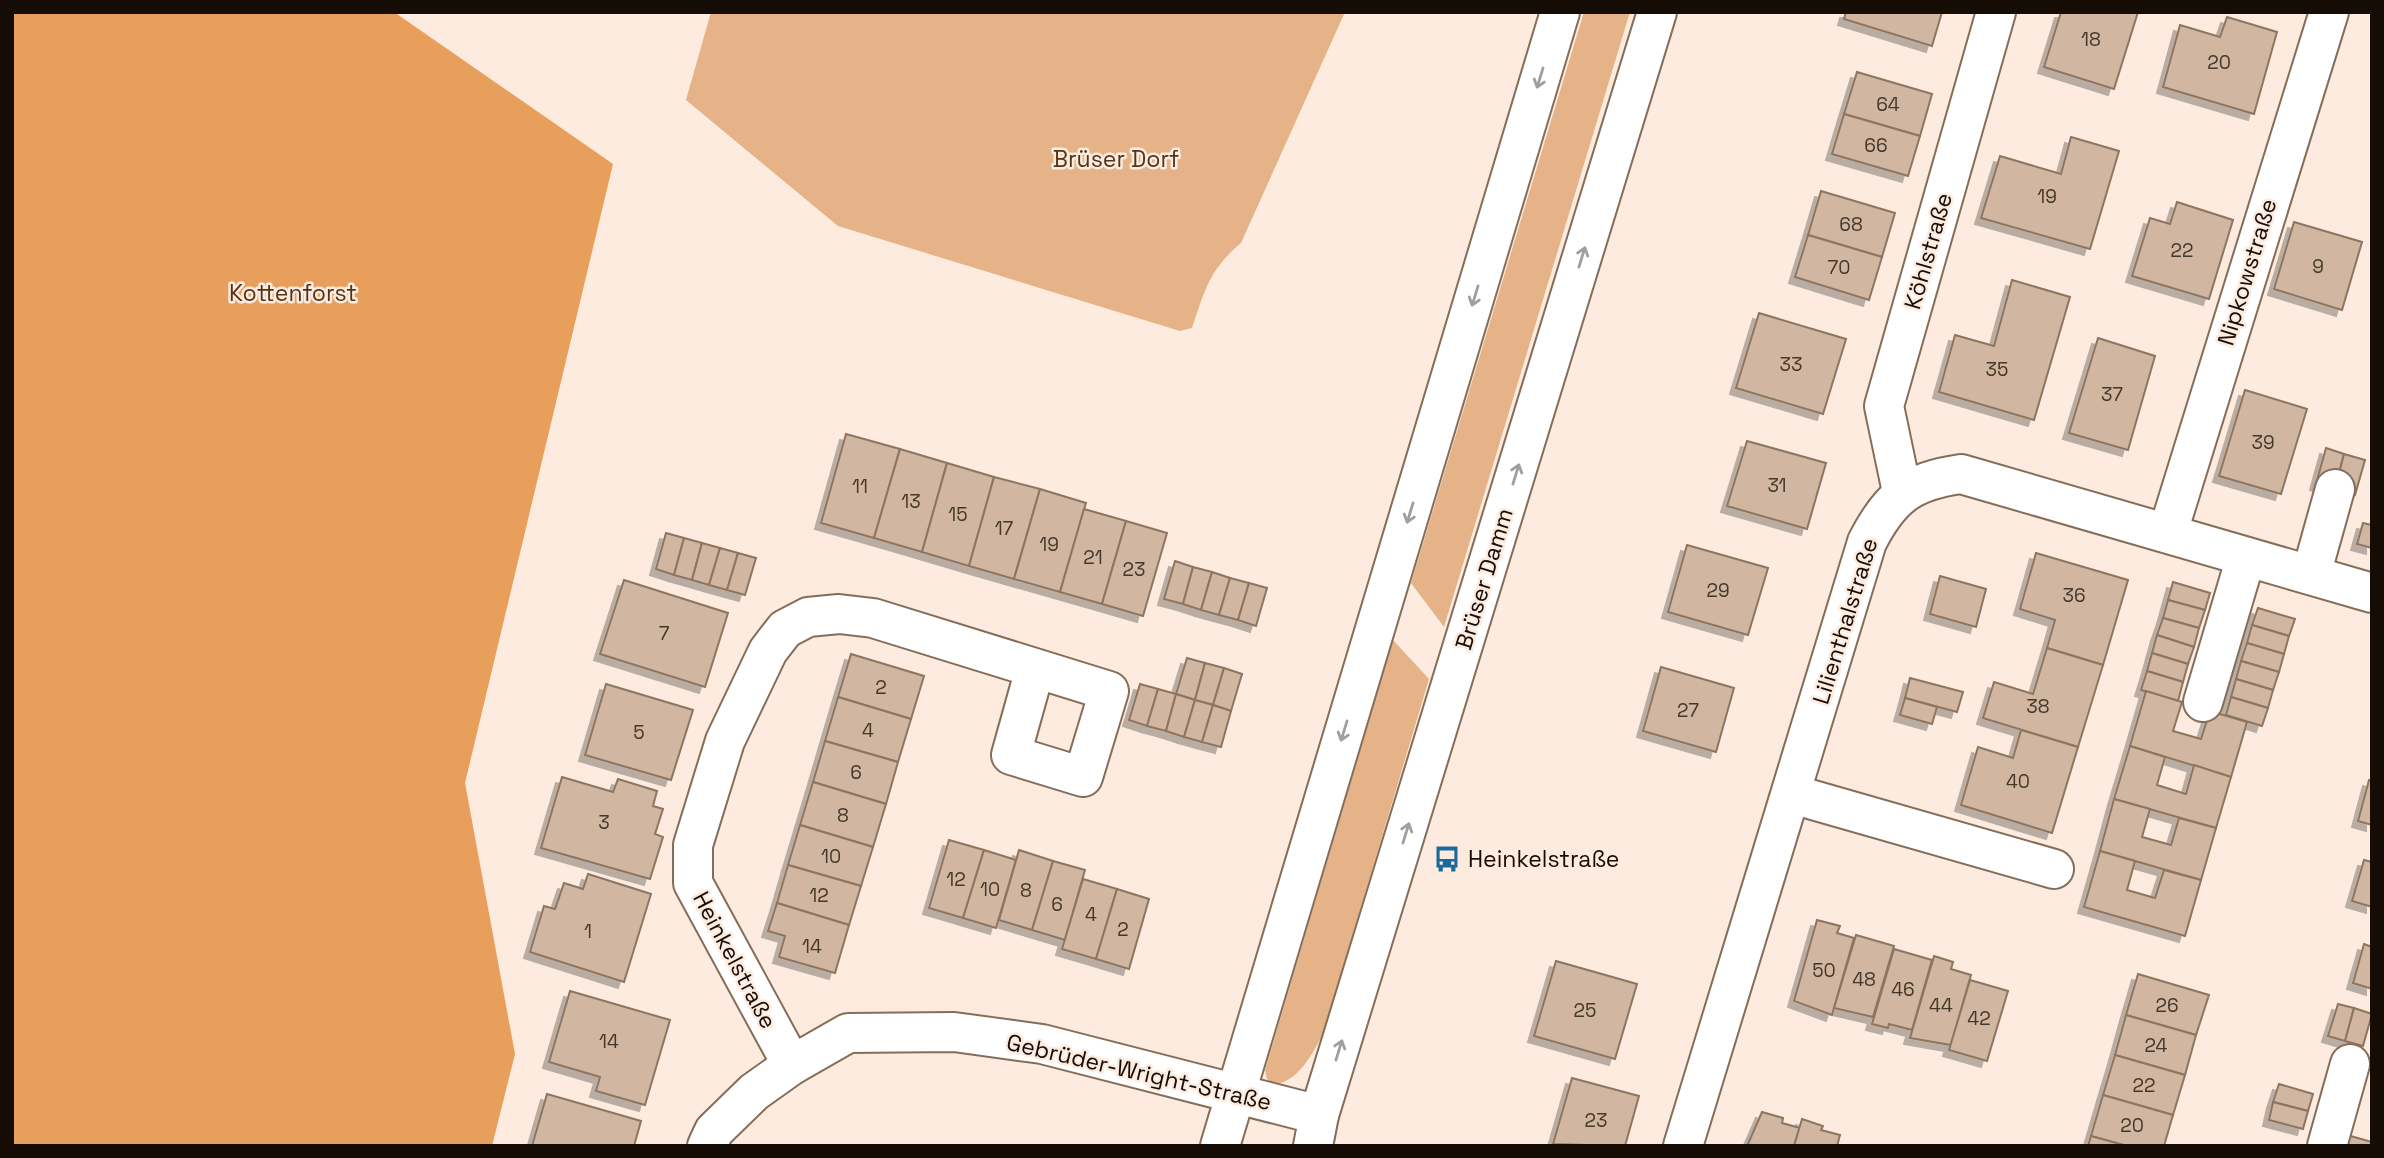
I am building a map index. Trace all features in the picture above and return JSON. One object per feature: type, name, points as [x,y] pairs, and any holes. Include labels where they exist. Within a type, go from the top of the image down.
[{"type":"street","points":[[1220,1146],[1560,12]]},
{"type":"street","name":"Brüser Damm","points":[[1316,1130],[1657,12]]},
{"type":"street","name":"Köhlstraße","points":[[1902,492],[1884,406],[1996,12]]},
{"type":"street","name":"Nipkowstraße","points":[[2168,532],[2329,12]]},
{"type":"street","name":"Lilienthalstraße","points":[[1684,1146],[1867,542],[1881,514],[1902,492],[1930,479],[1961,474],[2372,593]]},
{"type":"street","points":[[2311,575],[2335,489]]},
{"type":"street","points":[[2203,702],[2246,557]]},
{"type":"street","name":"Heinkelstraße","points":[[792,1065],[693,883],[693,845],[725,741],[768,651],[785,629],[808,617],[839,614],[873,618],[1035,669]]},
{"type":"street","points":[[1792,794],[2054,870]]},
{"type":"street","name":"Gebrüder-Wright-Straße","points":[[707,1146],[714,1131],[754,1092],[792,1065],[848,1033],[954,1032],[1042,1044],[1234,1094],[1316,1130]]},
{"type":"street","points":[[2327,1146],[2350,1064]]},
{"type":"green space","name":"Kottenforst","points":[[12,12],[394,12],[613,164],[465,783],[515,1054],[492,1146],[12,1146]]},
{"type":"green space","name":"Brüser Dorf","points":[[711,12],[1345,12],[1241,243],[1215,272],[1192,328],[1180,331],[838,226],[686,100]]},
{"type":"green space","points":[[1584,12],[1630,12],[1444,627],[1411,583]]},
{"type":"green space","points":[[1393,640],[1429,679],[1323,1034],[1297,1073],[1282,1083],[1273,1084],[1267,1079],[1265,1070]]},
{"type":"building","points":[[1846,12],[1942,12],[1932,46],[1844,19]]},
{"type":"building","points":[[2061,12],[2138,12],[2114,89],[2044,67]]},
{"type":"building","points":[[2227,17],[2277,32],[2254,114],[2163,87],[2180,25],[2220,37]]},
{"type":"building","points":[[1857,72],[1932,94],[1920,136],[1844,114]]},
{"type":"building","points":[[1844,114],[1920,136],[1908,176],[1832,154]]},
{"type":"building","points":[[2071,137],[2119,151],[2090,249],[1981,218],[2000,156],[2061,174]]},
{"type":"building","points":[[1821,191],[1895,213],[1882,257],[1808,235]]},
{"type":"building","points":[[2177,202],[2233,220],[2209,299],[2132,276],[2150,218],[2170,224]]},
{"type":"building","points":[[2294,222],[2362,242],[2342,310],[2274,289]]},
{"type":"building","points":[[1808,235],[1882,257],[1869,300],[1795,277]]},
{"type":"building","points":[[2012,280],[2070,297],[2034,420],[1939,392],[1955,335],[1994,346]]},
{"type":"building","points":[[1759,313],[1846,339],[1823,414],[1736,388]]},
{"type":"building","points":[[2098,338],[2155,356],[2128,450],[2069,433]]},
{"type":"building","points":[[2245,390],[2307,409],[2281,494],[2219,476]]},
{"type":"building","points":[[846,434],[900,449],[874,538],[821,523]]},
{"type":"building","points":[[1747,441],[1826,463],[1807,529],[1727,506]]},
{"type":"building","points":[[2326,448],[2344,454],[2335,489],[2316,484]]},
{"type":"building","points":[[900,449],[947,463],[922,552],[874,538]]},
{"type":"building","points":[[2344,454],[2365,460],[2355,495],[2335,489]]},
{"type":"building","points":[[947,463],[994,477],[969,566],[922,552]]},
{"type":"building","points":[[994,477],[1040,489],[1014,579],[969,566]]},
{"type":"building","points":[[1040,489],[1086,503],[1060,592],[1014,579]]},
{"type":"building","points":[[1084,509],[1126,521],[1102,604],[1060,592]]},
{"type":"building","points":[[1126,521],[1167,533],[1143,616],[1102,604]]},
{"type":"building","points":[[2363,523],[2372,525],[2372,548],[2357,544]]},
{"type":"building","points":[[666,533],[684,538],[674,575],[656,569]]},
{"type":"building","points":[[684,538],[702,543],[692,580],[674,575]]},
{"type":"building","points":[[702,543],[720,548],[709,585],[692,580]]},
{"type":"building","points":[[1687,545],[1768,568],[1748,635],[1668,612]]},
{"type":"building","points":[[720,548],[738,553],[727,590],[709,585]]},
{"type":"building","points":[[738,553],[756,558],[745,595],[727,590]]},
{"type":"building","points":[[2036,553],[2128,580],[2103,665],[2047,648],[2055,620],[2020,609]]},
{"type":"building","points":[[1175,561],[1193,567],[1183,604],[1164,599]]},
{"type":"building","points":[[1193,567],[1212,572],[1201,610],[1183,604]]},
{"type":"building","points":[[1212,572],[1230,578],[1219,615],[1201,610]]},
{"type":"building","points":[[1940,576],[1986,589],[1976,627],[1930,614]]},
{"type":"building","points":[[1230,578],[1249,583],[1238,620],[1219,615]]},
{"type":"building","points":[[624,580],[728,613],[705,687],[600,654]]},
{"type":"building","points":[[2173,582],[2210,593],[2205,610],[2168,600]]},
{"type":"building","points":[[1249,583],[1267,588],[1256,626],[1238,620]]},
{"type":"building","points":[[2168,600],[2205,610],[2199,628],[2163,618]]},
{"type":"building","points":[[2258,608],[2295,619],[2289,636],[2252,625]]},
{"type":"building","points":[[2163,618],[2199,628],[2194,647],[2157,635]]},
{"type":"building","points":[[2252,625],[2289,636],[2284,654],[2247,643]]},
{"type":"building","points":[[2157,635],[2194,647],[2188,664],[2152,653]]},
{"type":"building","points":[[2247,643],[2284,654],[2279,672],[2241,661]]},
{"type":"building","points":[[2047,648],[2103,665],[2078,747],[1983,718],[1994,682],[2033,694]]},
{"type":"building","points":[[2152,653],[2188,664],[2183,682],[2147,671]]},
{"type":"building","points":[[851,654],[924,676],[911,719],[838,697]]},
{"type":"building","points":[[1187,658],[1205,663],[1195,700],[1176,694]]},
{"type":"building","points":[[2241,661],[2279,672],[2273,690],[2236,679]]},
{"type":"building","points":[[1205,663],[1224,668],[1213,705],[1195,700]]},
{"type":"building","points":[[1661,667],[1734,688],[1716,752],[1643,731]]},
{"type":"building","points":[[1224,668],[1242,674],[1231,711],[1213,705]]},
{"type":"building","points":[[2147,671],[2183,682],[2178,701],[2141,690]]},
{"type":"building","points":[[1910,678],[1963,692],[1957,712],[1905,698]]},
{"type":"building","points":[[2236,679],[2273,690],[2268,708],[2231,697]]},
{"type":"building","points":[[606,684],[693,710],[671,780],[585,755]]},
{"type":"building","points":[[1140,684],[1158,689],[1147,726],[1129,720]]},
{"type":"building","points":[[1158,689],[1176,694],[1166,731],[1147,726]]},
{"type":"building","points":[[2146,691],[2182,702],[2173,731],[2201,739],[2210,711],[2247,722],[2231,777],[2130,746]]},
{"type":"building","points":[[1176,694],[1195,700],[1184,737],[1166,731]]},
{"type":"building","points":[[838,697],[911,719],[898,762],[825,741]]},
{"type":"building","points":[[2231,697],[2268,708],[2262,726],[2226,715]]},
{"type":"building","points":[[1905,698],[1937,707],[1932,724],[1900,715]]},
{"type":"building","points":[[1195,700],[1213,705],[1202,742],[1184,737]]},
{"type":"building","points":[[1213,705],[1231,711],[1221,747],[1202,742]]},
{"type":"building","points":[[2021,730],[2078,747],[2052,833],[1961,805],[1978,747],[2013,758]]},
{"type":"building","points":[[825,741],[898,762],[886,804],[813,782]]},
{"type":"building","points":[[2130,746],[2165,757],[2157,785],[2186,794],[2194,765],[2231,777],[2216,828],[2114,799]]},
{"type":"building","points":[[562,777],[613,792],[618,779],[657,791],[653,806],[663,809],[655,834],[663,837],[650,879],[541,848]]},
{"type":"building","points":[[2369,780],[2372,781],[2372,825],[2358,821]]},
{"type":"building","points":[[813,782],[886,804],[873,847],[800,825]]},
{"type":"building","points":[[2114,799],[2150,809],[2142,837],[2171,845],[2179,818],[2216,828],[2201,880],[2100,851]]},
{"type":"building","points":[[800,825],[873,847],[861,886],[788,865]]},
{"type":"building","points":[[949,840],[984,850],[963,918],[929,908]]},
{"type":"building","points":[[984,850],[1016,860],[996,928],[963,918]]},
{"type":"building","points":[[1019,850],[1053,861],[1032,930],[999,920]]},
{"type":"building","points":[[2100,851],[2135,861],[2127,890],[2155,898],[2164,870],[2201,880],[2185,936],[2084,907]]},
{"type":"building","points":[[2364,860],[2372,862],[2372,907],[2352,901]]},
{"type":"building","points":[[1053,861],[1085,870],[1065,940],[1032,930]]},
{"type":"building","points":[[788,865],[861,886],[849,925],[777,903]]},
{"type":"building","points":[[588,874],[651,894],[624,982],[530,952],[544,906],[555,909],[564,883],[583,889]]},
{"type":"building","points":[[1083,879],[1117,889],[1096,959],[1062,949]]},
{"type":"building","points":[[1117,889],[1149,899],[1129,969],[1096,959]]},
{"type":"building","points":[[777,903],[849,925],[835,973],[779,957],[785,936],[768,931]]},
{"type":"building","points":[[1817,920],[1840,926],[1837,933],[1854,938],[1832,1015],[1794,1001]]},
{"type":"building","points":[[1856,935],[1894,946],[1873,1017],[1834,1008]]},
{"type":"building","points":[[2364,944],[2372,947],[2372,989],[2353,983]]},
{"type":"building","points":[[1894,949],[1932,960],[1912,1030],[1889,1024],[1888,1028],[1872,1024]]},
{"type":"building","points":[[1934,956],[1953,962],[1951,969],[1971,975],[1951,1045],[1910,1038]]},
{"type":"building","points":[[1556,961],[1637,984],[1615,1059],[1534,1036]]},
{"type":"building","points":[[2138,974],[2209,995],[2196,1035],[2126,1015]]},
{"type":"building","points":[[1970,980],[2008,991],[1987,1061],[1949,1050]]},
{"type":"building","points":[[570,991],[670,1020],[645,1105],[596,1091],[600,1077],[549,1062]]},
{"type":"building","points":[[2338,1004],[2354,1008],[2345,1041],[2328,1036]]},
{"type":"building","points":[[2354,1008],[2372,1014],[2363,1046],[2345,1041]]},
{"type":"building","points":[[2126,1015],[2196,1035],[2185,1075],[2115,1055]]},
{"type":"building","points":[[2115,1055],[2185,1075],[2173,1115],[2103,1095]]},
{"type":"building","points":[[1572,1078],[1639,1096],[1625,1146],[1553,1144]]},
{"type":"building","points":[[2279,1084],[2313,1094],[2308,1111],[2273,1102]]},
{"type":"building","points":[[547,1094],[641,1121],[634,1146],[532,1146]]},
{"type":"building","points":[[2103,1095],[2173,1115],[2164,1146],[2127,1146],[2091,1136]]},
{"type":"building","points":[[2273,1102],[2308,1111],[2303,1129],[2269,1120]]},
{"type":"building","points":[[1762,1112],[1783,1118],[1782,1123],[1800,1128],[1794,1146],[1747,1146]]},
{"type":"building","points":[[1802,1119],[1823,1126],[1821,1130],[1840,1135],[1837,1146],[1794,1146]]},
{"type":"building","points":[[2347,1135],[2372,1142],[2372,1146],[2344,1146]]},
{"type":"building","points":[[2091,1136],[2127,1146],[2088,1146]]},
{"type":"place","name":"Heinkelstraße","points":[[1447,859]]}]
